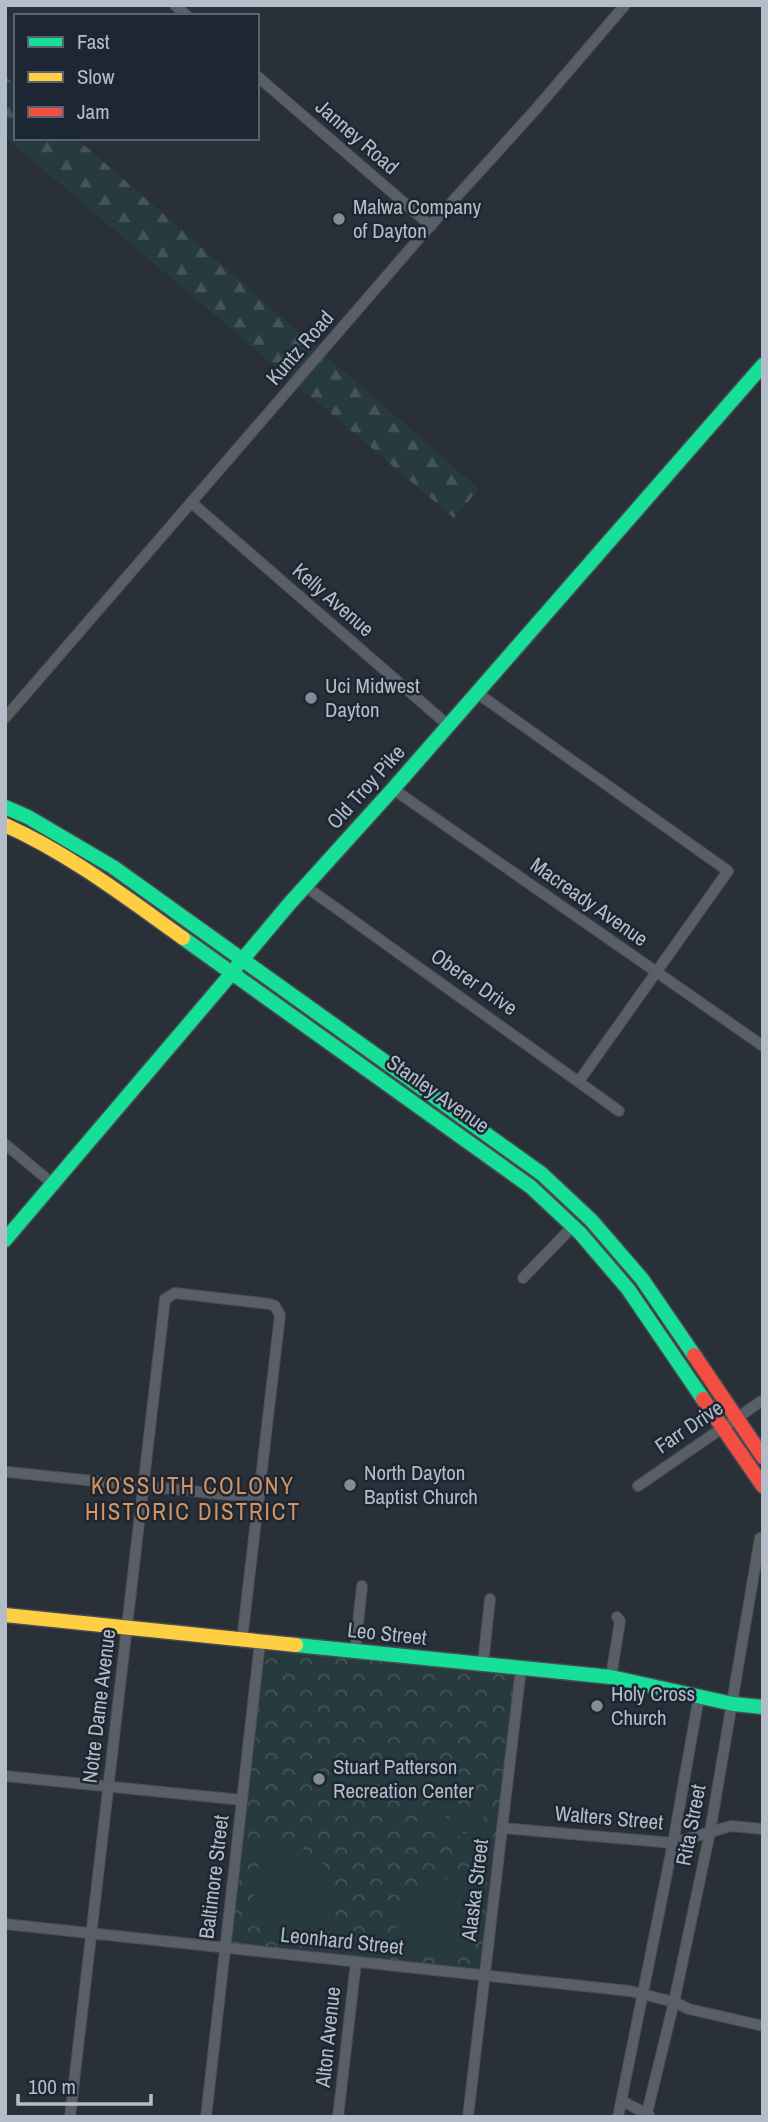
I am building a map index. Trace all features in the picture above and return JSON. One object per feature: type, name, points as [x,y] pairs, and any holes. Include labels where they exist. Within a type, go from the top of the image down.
[{"type":"main road","name":"Old Troy Pike","points":[[5,1240],[305,886],[449,726],[763,365]]},
{"type":"main road","name":"Stanley Avenue","points":[[5,807],[28,817],[113,867],[542,1174],[592,1221],[642,1279],[763,1457]]},
{"type":"main road","name":"Stanley Avenue","points":[[5,825],[103,881],[531,1187],[573,1226],[628,1289],[763,1486]]},
{"type":"main road","name":"Leo Street","points":[[5,1615],[611,1677],[733,1704],[763,1707]]},
{"type":"street","name":"Kuntz Road","points":[[5,718],[430,226],[527,119],[621,7]]},
{"type":"street","name":"Janney Road","points":[[259,78],[430,226]]},
{"type":"street","name":"Kelly Avenue","points":[[192,503],[449,726]]},
{"type":"street","points":[[477,693],[728,871],[579,1081]]},
{"type":"street","name":"Macready Avenue","points":[[393,789],[763,1046]]},
{"type":"street","name":"Oberer Drive","points":[[305,886],[619,1111]]},
{"type":"street","points":[[5,1144],[53,1184]]},
{"type":"street","points":[[523,1278],[573,1226]]},
{"type":"street","name":"Notre Dame Avenue","points":[[71,2117],[165,1299],[175,1293],[270,1304],[278,1310],[280,1320],[259,1498]]},
{"type":"street","name":"Farr Drive","points":[[638,1486],[763,1400]]},
{"type":"street","points":[[8,1472],[259,1498],[242,1640]]},
{"type":"street","name":"Rita Street","points":[[647,2116],[710,1832],[760,1538]]},
{"type":"street","points":[[355,1651],[362,1586]]},
{"type":"street","points":[[483,1664],[490,1599]]},
{"type":"street","points":[[611,1677],[620,1621],[617,1617]]},
{"type":"street","name":"Baltimore Street","points":[[206,2117],[260,1642]]},
{"type":"street","name":"Alaska Street","points":[[468,2117],[521,1668]]},
{"type":"street","name":"Rita Street","points":[[618,2117],[673,1843],[699,1696]]},
{"type":"street","points":[[5,1776],[242,1800]]},
{"type":"street","name":"Walters Street","points":[[502,1828],[673,1843],[731,1826],[763,1829]]},
{"type":"street","name":"Leonhard Street","points":[[5,1924],[630,1991],[674,2002],[689,2009],[763,2026]]},
{"type":"street","name":"Alton Avenue","points":[[338,2117],[356,1962]]},
{"type":"street","points":[[621,2101],[647,2116]]},
{"type":"green space","points":[[5,76],[14,84],[14,140],[78,140],[479,489],[454,518],[5,137]]},
{"type":"green space","points":[[260,1642],[521,1668],[485,1975],[225,1948]]},
{"type":"green space","points":[[430,1799],[447,1802],[443,1834],[426,1831]]},
{"type":"green space","points":[[451,1803],[466,1805],[462,1836],[447,1835]]},
{"type":"green space","points":[[470,1805],[485,1807],[481,1839],[466,1837]]},
{"type":"green space","points":[[262,1844],[302,1849],[323,1864],[329,1872],[335,1892],[333,1936],[250,1926]]},
{"type":"green space","points":[[441,1879],[475,1881],[470,1956],[397,1949],[398,1923],[404,1905],[418,1891]]},
{"type":"traffic: fast","points":[[237,966],[763,365]]},
{"type":"traffic: fast","points":[[5,807],[28,817],[113,867],[542,1174],[592,1221],[642,1279],[694,1355]]},
{"type":"traffic: fast","points":[[183,938],[531,1187],[580,1233],[628,1289],[703,1399]]},
{"type":"traffic: fast","points":[[5,1240],[232,973]]},
{"type":"traffic: fast","points":[[296,1645],[611,1677],[733,1704],[763,1707]]},
{"type":"traffic: slow","points":[[5,825],[52,849],[183,938]]},
{"type":"traffic: slow","points":[[5,1615],[296,1645]]},
{"type":"traffic: jam","points":[[694,1355],[763,1457]]},
{"type":"traffic: jam","points":[[703,1399],[763,1486]]},
{"type":"place","name":"Malwa Company of Dayton","points":[[339,219]]},
{"type":"place","name":"Uci Midwest Dayton","points":[[311,698]]},
{"type":"place","name":"North Dayton Baptist Church","points":[[350,1485]]},
{"type":"place","name":"Holy Cross Church","points":[[597,1706]]},
{"type":"place","name":"Stuart Patterson Recreation Center","points":[[319,1779]]},
{"type":"district","name":"KOSSUTH COLONY HISTORIC DISTRICT","points":[[193,1499]]}]
